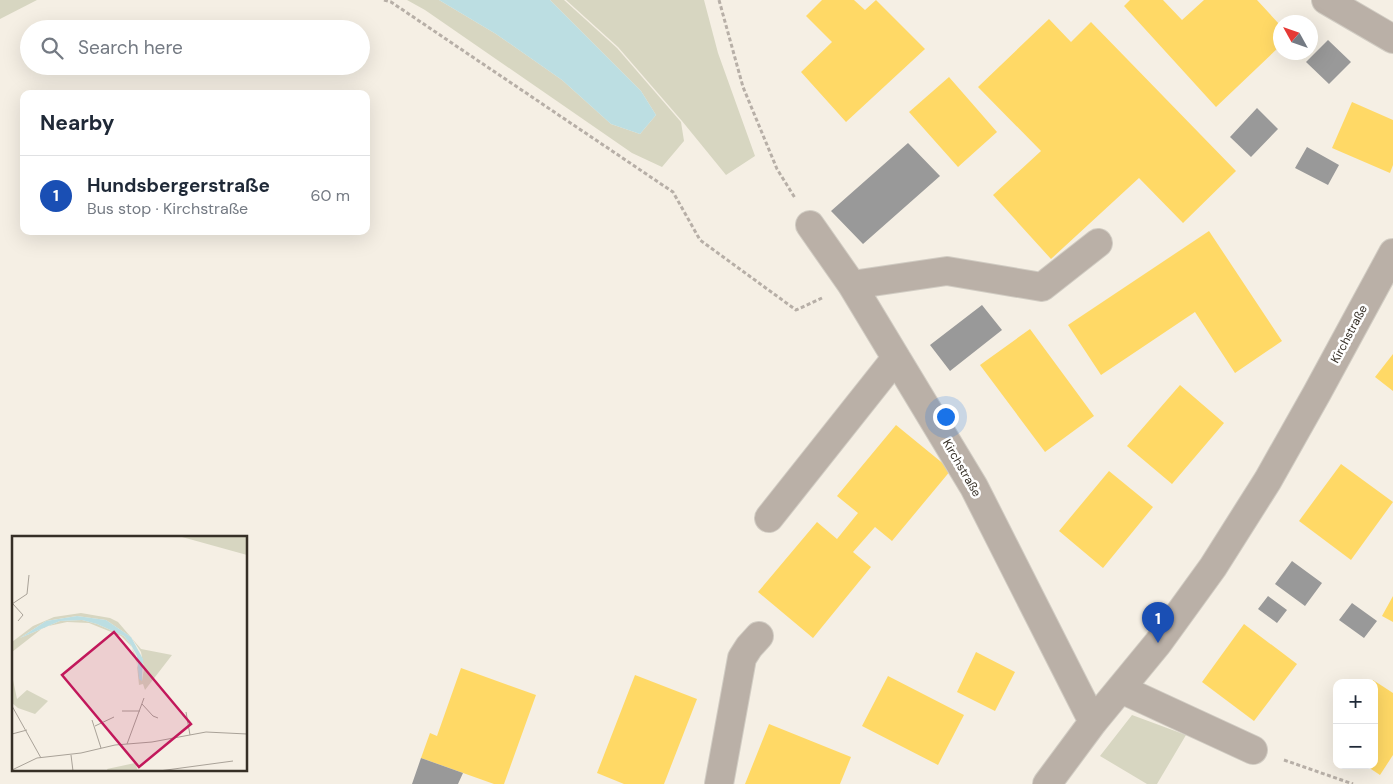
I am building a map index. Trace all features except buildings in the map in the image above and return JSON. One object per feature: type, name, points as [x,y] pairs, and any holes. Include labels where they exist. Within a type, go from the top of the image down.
[{"type":"street","points":[[1326,0],[1393,39]]},
{"type":"street","name":"Kirchstraße","points":[[810,225],[852,285],[974,486],[1093,722]]},
{"type":"street","points":[[852,285],[947,271],[1042,287],[1098,243]]},
{"type":"street","name":"Kirchstraße","points":[[1047,784],[1093,722],[1158,643],[1213,567],[1268,480],[1393,252]]},
{"type":"street","points":[[769,518],[896,358]]},
{"type":"street","points":[[719,784],[742,658],[759,636]]},
{"type":"street","points":[[1121,689],[1253,750]]},
{"type":"path","points":[[384,0],[391,2],[673,192],[700,240],[796,310],[852,285]]},
{"type":"path","points":[[719,0],[743,87],[777,168],[810,225]]},
{"type":"path","points":[[1253,750],[1353,784]]},
{"type":"green space","points":[[0,0],[37,0],[0,19]]},
{"type":"green space","points":[[407,0],[439,0],[496,34],[562,80],[611,124],[640,134],[656,115],[641,91],[550,0],[564,0],[617,48],[681,122],[684,141],[662,167],[632,153],[425,10]]},
{"type":"green space","points":[[566,0],[704,0],[718,53],[755,156],[726,175],[618,47]]},
{"type":"green space","points":[[1132,715],[1186,735],[1157,784],[1147,784],[1100,756]]},
{"type":"water","points":[[439,0],[550,0],[641,91],[656,115],[640,134],[611,124],[562,80],[496,34]]},
{"type":"place","name":"Hundsbergerstraße","points":[[1158,643]]}]
